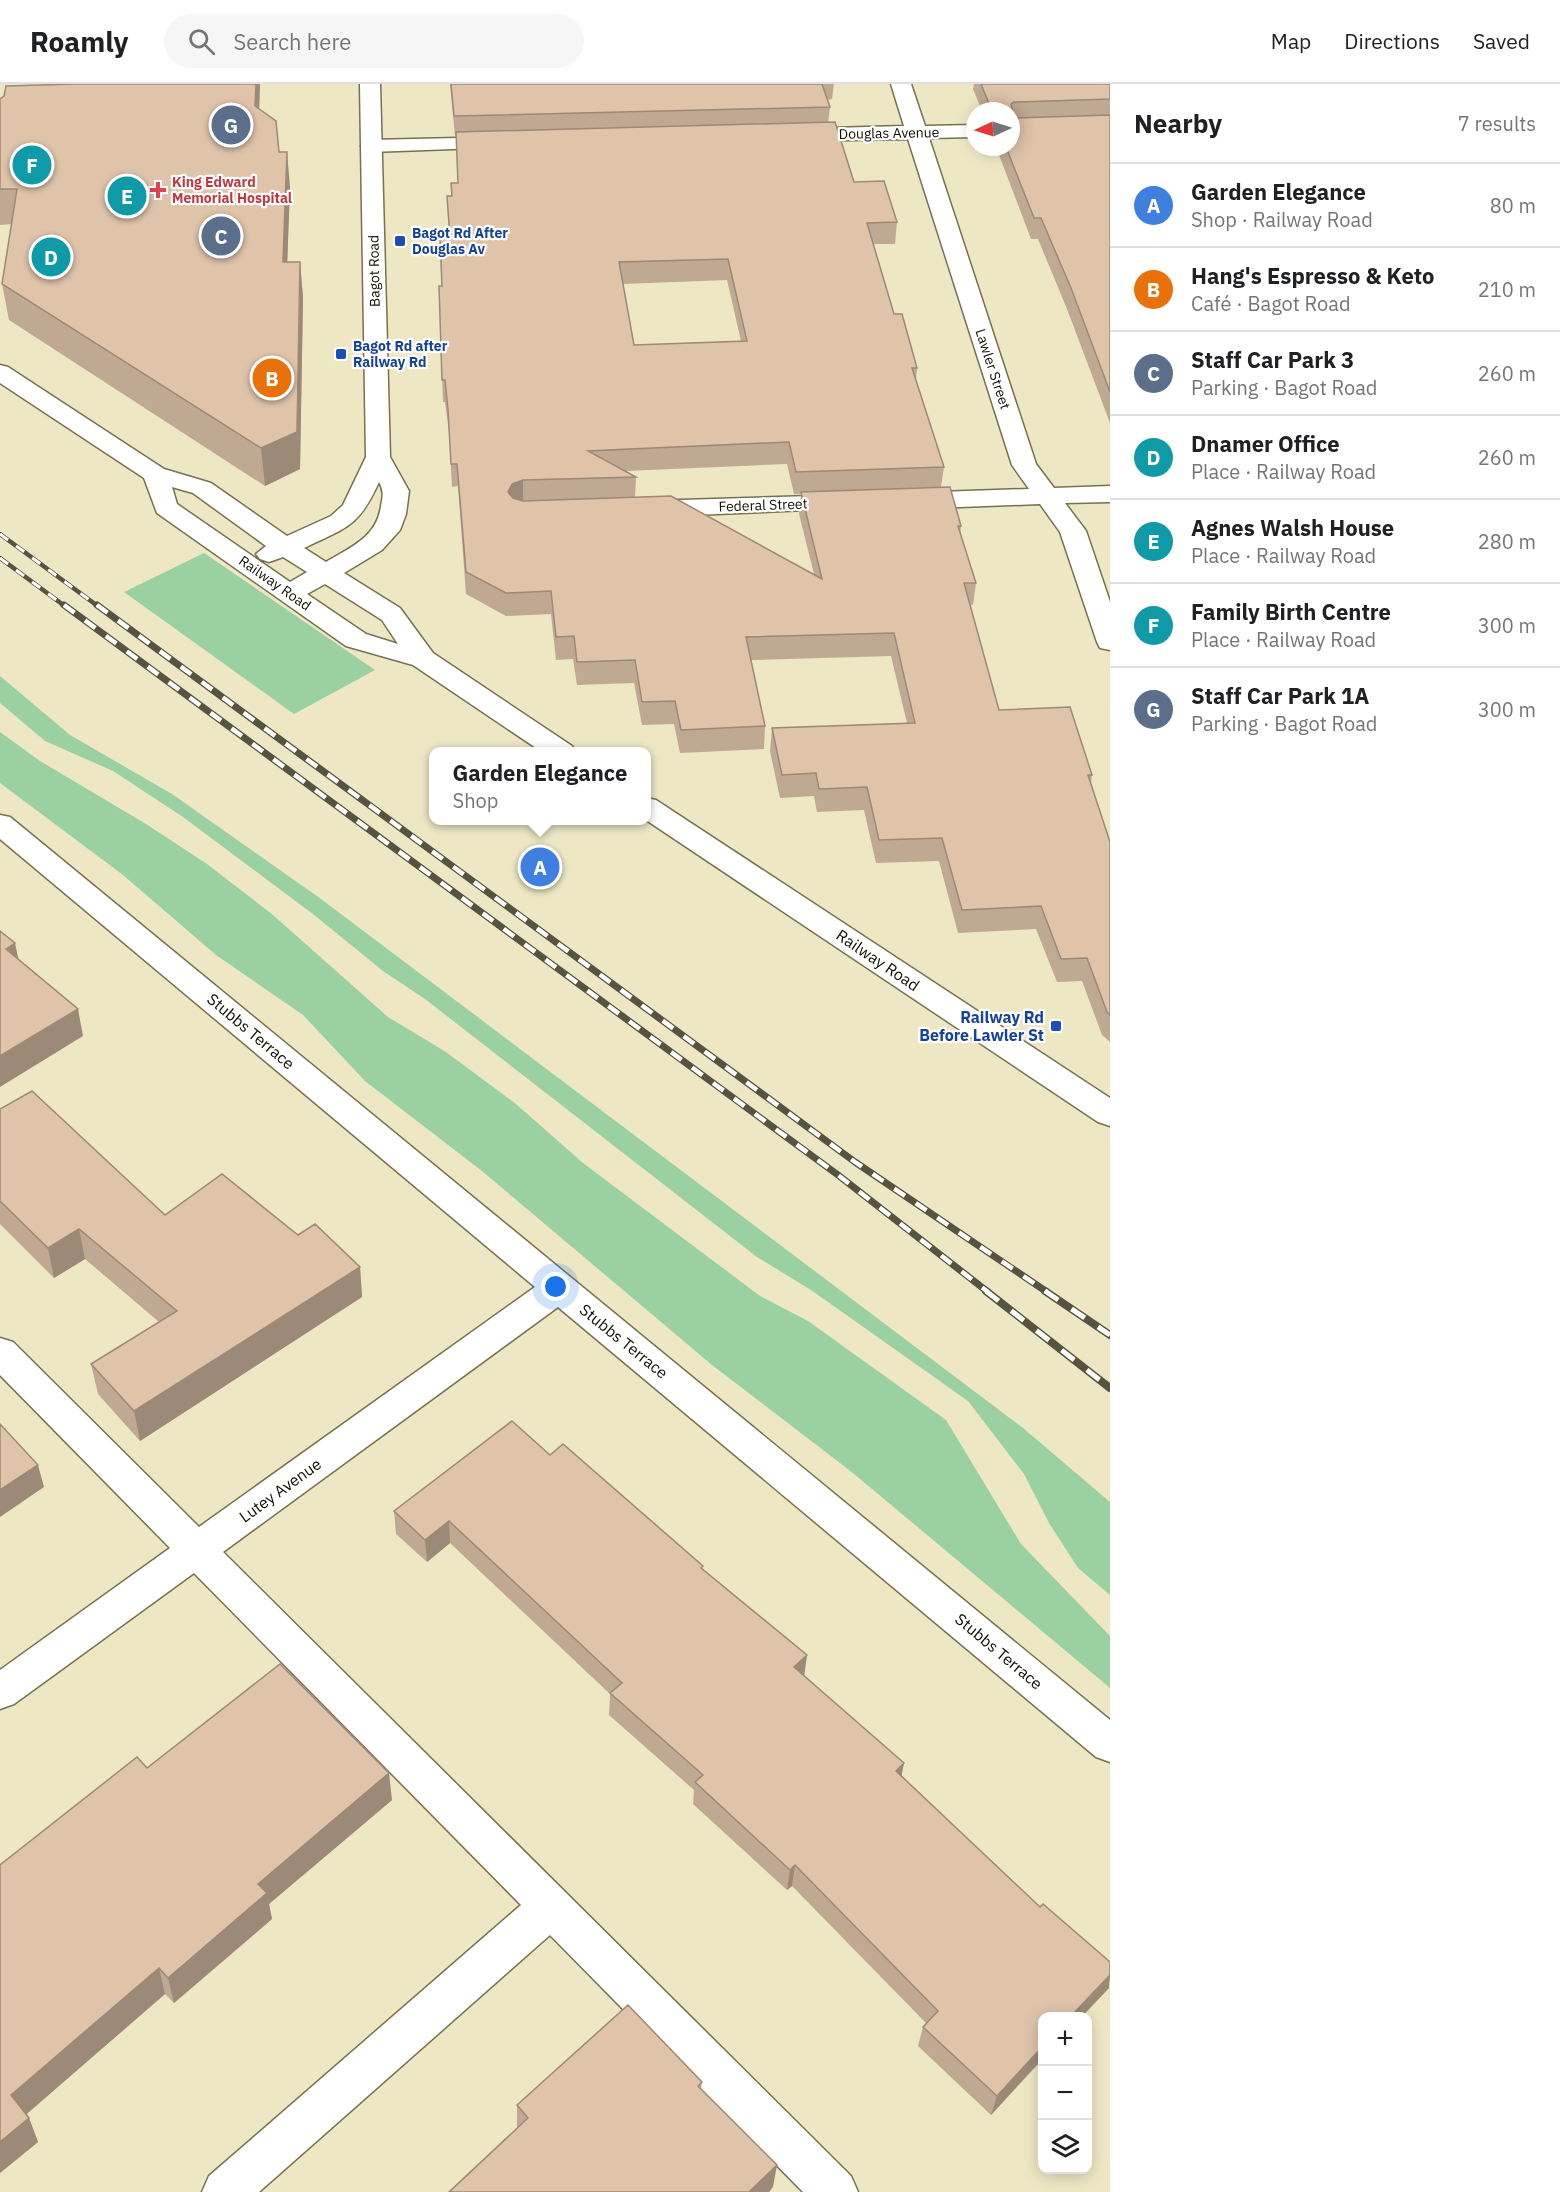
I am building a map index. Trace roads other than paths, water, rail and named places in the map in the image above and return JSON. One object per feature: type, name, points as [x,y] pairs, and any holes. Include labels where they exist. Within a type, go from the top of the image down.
[{"type":"street","name":"Bagot Road","points":[[247,564],[340,521],[354,509],[378,457],[370,84]]},
{"type":"street","name":"Lawler Street","points":[[901,84],[1024,465],[1073,531],[1110,642]]},
{"type":"street","name":"Douglas Avenue","points":[[774,136],[966,131]]},
{"type":"street","points":[[371,146],[523,142]]},
{"type":"street","name":"Railway Road","points":[[0,372],[155,474],[202,488],[285,547],[391,614],[423,659]]},
{"type":"street","name":"Bagot Road","points":[[289,594],[374,545],[387,530],[393,514],[396,491],[378,457]]},
{"type":"street","name":"Railway Road","points":[[155,474],[165,508],[356,640],[423,659],[555,747]]},
{"type":"street","name":"Federal Street","points":[[617,510],[1110,494]]},
{"type":"street","name":"Railway Road","points":[[651,810],[1110,1114]]},
{"type":"street","name":"Stubbs Terrace","points":[[0,824],[1110,1744]]},
{"type":"street","name":"Lutey Avenue","points":[[0,1692],[559,1288]]},
{"type":"street","points":[[0,1352],[835,2192]]},
{"type":"street","points":[[225,2192],[552,1906]]},
{"type":"railway","points":[[0,534],[99,607]]},
{"type":"railway","points":[[0,558],[66,607]]},
{"type":"railway","points":[[64,605],[838,1175],[988,1292]]},
{"type":"railway","points":[[97,605],[855,1162],[1047,1292]]},
{"type":"railway","points":[[986,1291],[1110,1388]]},
{"type":"railway","points":[[1045,1291],[1110,1335]]},
{"type":"place","name":"Staff Car Park 1A","points":[[231,125]]},
{"type":"place","name":"Family Birth Centre","points":[[32,165]]},
{"type":"place","name":"King Edward Memorial Hospital","points":[[158,190]]},
{"type":"place","name":"Agnes Walsh House","points":[[127,196]]},
{"type":"place","name":"Staff Car Park 3","points":[[221,236]]},
{"type":"place","name":"Bagot Rd After Douglas Av","points":[[400,241]]},
{"type":"place","name":"Dnamer Office","points":[[51,257]]},
{"type":"place","name":"Bagot Rd after Railway Rd","points":[[341,354]]},
{"type":"place","name":"Hang's Espresso & Keto","points":[[272,378]]},
{"type":"place","name":"Garden Elegance","points":[[540,867]]},
{"type":"place","name":"Railway Rd Before Lawler St","points":[[1056,1026]]}]
